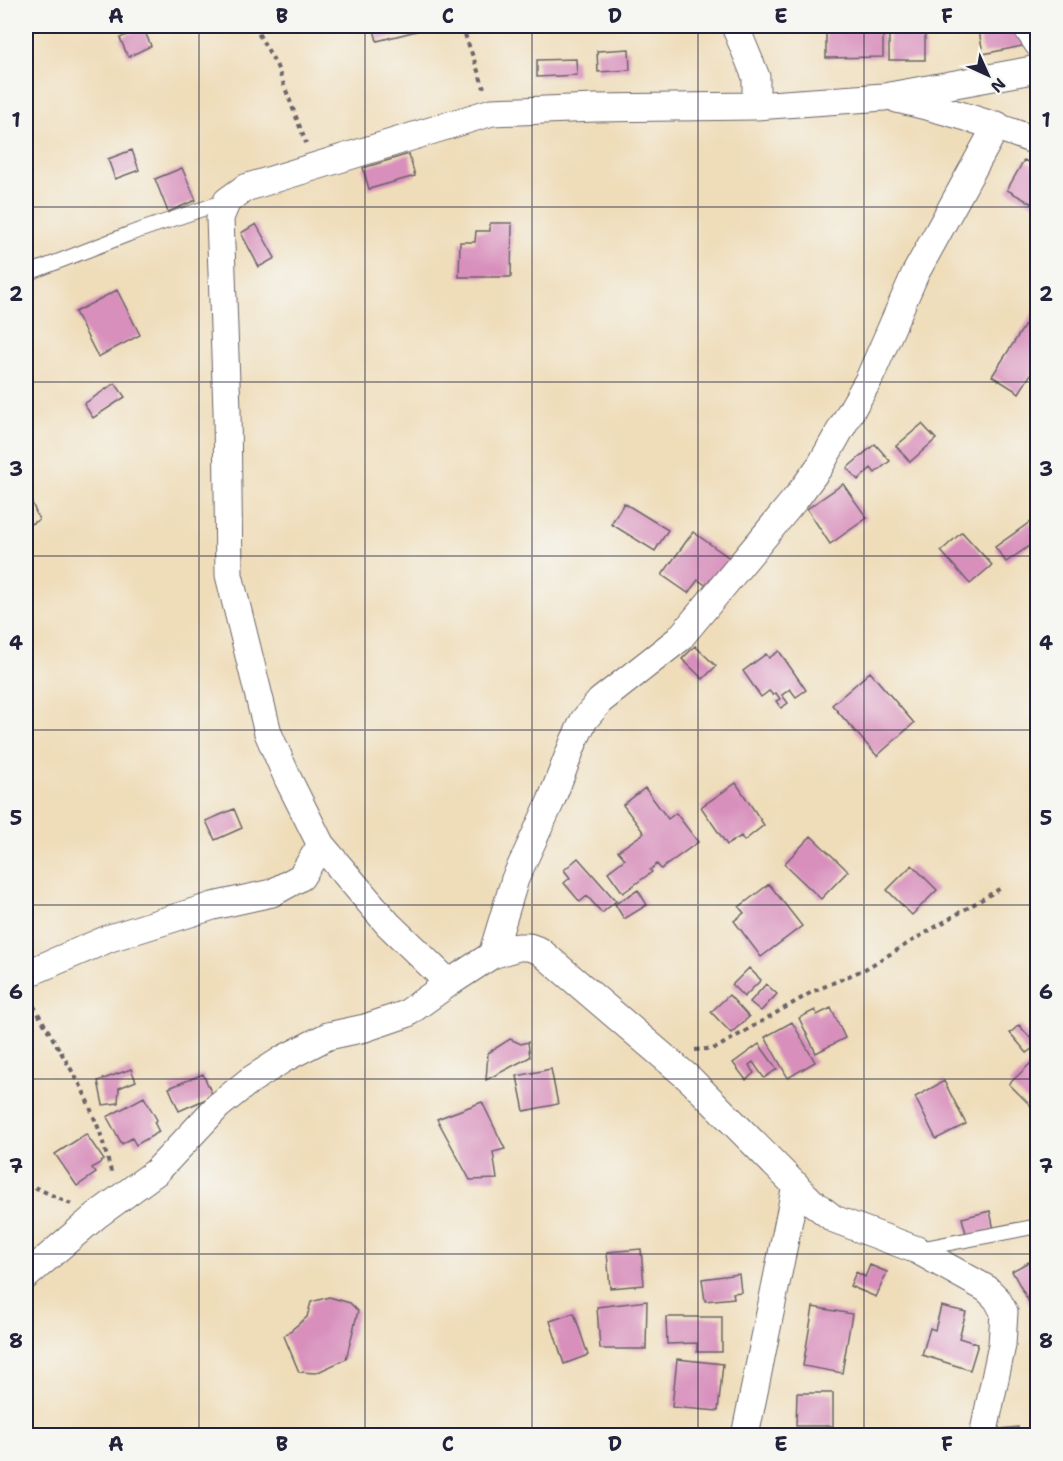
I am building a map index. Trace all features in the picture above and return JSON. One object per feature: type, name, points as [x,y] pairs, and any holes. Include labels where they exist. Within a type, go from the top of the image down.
[{"type":"street","points":[[735,26],[756,77],[756,106]]},
{"type":"street","points":[[1026,26],[1038,44]]},
{"type":"street","points":[[449,982],[388,924],[321,845],[268,733],[229,574],[227,410],[220,218],[227,201],[245,188],[492,112],[756,106],[884,97],[1038,69]]},
{"type":"street","points":[[884,97],[955,112],[997,125],[1038,142]]},
{"type":"street","points":[[492,955],[515,879],[551,801],[584,720],[600,701],[679,639],[820,466],[869,379],[915,274],[997,125]]},
{"type":"street","points":[[26,974],[110,938],[213,906],[272,893],[301,877],[321,845]]},
{"type":"street","points":[[26,1276],[97,1215],[156,1172],[218,1106],[249,1081],[285,1058],[328,1036],[365,1028],[406,1014],[449,982],[492,955],[518,947],[529,947],[540,951],[662,1054],[812,1202],[834,1219],[917,1250],[987,1289],[998,1299],[1004,1312],[1002,1345],[983,1436]]},
{"type":"street","points":[[745,1436],[796,1185]]},
{"type":"lane","points":[[26,274],[129,234],[227,201]]},
{"type":"lane","points":[[917,1250],[1038,1226]]},
{"type":"path","points":[[255,26],[276,64],[315,166]]},
{"type":"path","points":[[462,26],[492,112]]},
{"type":"path","points":[[662,1054],[716,1048],[812,992],[865,969],[1001,888]]},
{"type":"path","points":[[26,991],[82,1088],[100,1132],[118,1199]]},
{"type":"path","points":[[26,1186],[32,1186],[97,1215]]},
{"type":"building","points":[[373,26],[436,26],[377,41]]},
{"type":"building","points":[[826,26],[883,26],[883,57],[826,58]]},
{"type":"building","points":[[889,26],[925,26],[925,60],[889,60]]},
{"type":"building","points":[[1003,26],[1023,26],[1027,45],[983,54],[979,30]]},
{"type":"building","points":[[143,27],[151,46],[128,57],[120,38]]},
{"type":"building","points":[[629,49],[630,70],[598,72],[597,51]]},
{"type":"building","points":[[576,59],[577,75],[537,77],[537,60]]},
{"type":"building","points":[[132,150],[139,170],[115,179],[108,159]]},
{"type":"building","points":[[409,154],[415,176],[369,189],[363,168]]},
{"type":"building","points":[[1024,160],[1038,167],[1038,207],[1007,190]]},
{"type":"building","points":[[182,168],[196,200],[168,212],[155,179]]},
{"type":"building","points":[[490,223],[512,223],[511,277],[459,277],[460,242],[475,242],[476,231],[490,231]]},
{"type":"building","points":[[256,224],[275,258],[259,267],[241,233]]},
{"type":"building","points":[[117,290],[140,335],[98,357],[75,312]]},
{"type":"building","points":[[1038,305],[1038,363],[1019,393],[992,376]]},
{"type":"building","points":[[115,383],[125,397],[93,418],[84,404]]},
{"type":"building","points":[[922,424],[936,439],[910,462],[896,446]]},
{"type":"building","points":[[875,444],[890,461],[875,473],[871,468],[858,480],[847,468]]},
{"type":"building","points":[[843,484],[867,518],[830,544],[807,509]]},
{"type":"building","points":[[26,488],[39,520],[26,526]]},
{"type":"building","points":[[624,503],[668,530],[655,551],[611,524]]},
{"type":"building","points":[[1030,522],[1038,533],[1038,540],[1006,562],[995,547]]},
{"type":"building","points":[[693,532],[731,559],[710,588],[698,580],[688,593],[662,575]]},
{"type":"building","points":[[962,532],[992,565],[970,584],[941,551]]},
{"type":"building","points":[[695,646],[716,666],[703,679],[682,659]]},
{"type":"building","points":[[779,651],[806,690],[796,697],[790,689],[782,695],[788,703],[781,708],[776,701],[780,699],[776,693],[773,695],[769,691],[761,697],[743,671],[766,654],[769,658]]},
{"type":"building","points":[[870,672],[914,723],[877,756],[832,705]]},
{"type":"building","points":[[736,783],[764,825],[744,841],[741,836],[727,845],[701,807]]},
{"type":"building","points":[[645,788],[668,819],[676,813],[698,842],[661,869],[657,864],[650,870],[652,872],[623,893],[608,872],[625,859],[618,851],[644,833],[623,805]]},
{"type":"building","points":[[234,809],[242,828],[215,840],[206,821]]},
{"type":"building","points":[[811,836],[848,871],[821,899],[784,864]]},
{"type":"building","points":[[578,858],[616,901],[602,913],[587,896],[580,902],[564,883],[570,878],[564,870]]},
{"type":"building","points":[[912,865],[937,890],[912,915],[887,890]]},
{"type":"building","points":[[769,884],[802,926],[761,957],[734,921],[744,913],[739,907]]},
{"type":"building","points":[[638,890],[647,905],[624,919],[615,904]]},
{"type":"building","points":[[749,968],[761,980],[744,997],[732,985]]},
{"type":"building","points":[[766,984],[777,994],[761,1011],[750,1002]]},
{"type":"building","points":[[729,995],[749,1017],[731,1033],[711,1012]]},
{"type":"building","points":[[831,1008],[845,1038],[816,1053],[799,1018],[815,1010],[817,1015]]},
{"type":"building","points":[[792,1022],[815,1062],[788,1078],[765,1037]]},
{"type":"building","points":[[1019,1025],[1036,1045],[1027,1053],[1010,1033]]},
{"type":"building","points":[[510,1039],[521,1044],[528,1042],[530,1057],[486,1080],[488,1053]]},
{"type":"building","points":[[759,1044],[777,1069],[764,1078],[753,1062],[749,1065],[754,1073],[746,1080],[733,1063]]},
{"type":"building","points":[[1031,1063],[1038,1070],[1038,1113],[1009,1084]]},
{"type":"building","points":[[131,1069],[136,1081],[119,1088],[118,1103],[103,1105],[98,1081]]},
{"type":"building","points":[[551,1069],[558,1104],[524,1111],[517,1076]]},
{"type":"building","points":[[203,1074],[213,1096],[179,1111],[169,1088]]},
{"type":"building","points":[[944,1081],[966,1124],[936,1139],[915,1097]]},
{"type":"building","points":[[144,1097],[157,1120],[154,1122],[159,1132],[136,1145],[132,1138],[122,1144],[107,1117]]},
{"type":"building","points":[[482,1102],[505,1149],[493,1152],[497,1179],[470,1180],[437,1119]]},
{"type":"building","points":[[86,1134],[104,1160],[92,1168],[96,1173],[77,1186],[55,1154]]},
{"type":"building","points":[[990,1211],[994,1230],[967,1237],[962,1218]]},
{"type":"building","points":[[641,1249],[644,1285],[610,1288],[607,1252]]},
{"type":"building","points":[[1038,1257],[1038,1300],[1030,1304],[1012,1271]]},
{"type":"building","points":[[870,1265],[887,1272],[876,1297],[850,1286],[856,1272],[865,1277]]},
{"type":"building","points":[[739,1274],[741,1292],[733,1293],[734,1298],[705,1301],[702,1279]]},
{"type":"building","points":[[329,1297],[350,1303],[358,1311],[346,1359],[316,1373],[299,1372],[284,1336],[307,1317],[311,1302]]},
{"type":"building","points":[[647,1301],[646,1349],[600,1349],[597,1307]]},
{"type":"building","points":[[941,1306],[966,1312],[959,1338],[978,1344],[970,1370],[922,1355],[930,1328],[935,1330]]},
{"type":"building","points":[[813,1307],[852,1314],[842,1373],[803,1366]]},
{"type":"building","points":[[574,1313],[588,1355],[564,1364],[550,1321]]},
{"type":"building","points":[[666,1317],[722,1317],[722,1352],[697,1352],[697,1343],[667,1344]]},
{"type":"building","points":[[677,1359],[723,1364],[718,1411],[672,1407]]},
{"type":"building","points":[[797,1393],[833,1393],[833,1426],[796,1426]]},
{"type":"building","points":[[1018,1427],[1019,1436],[1002,1436],[1001,1429]]}]
